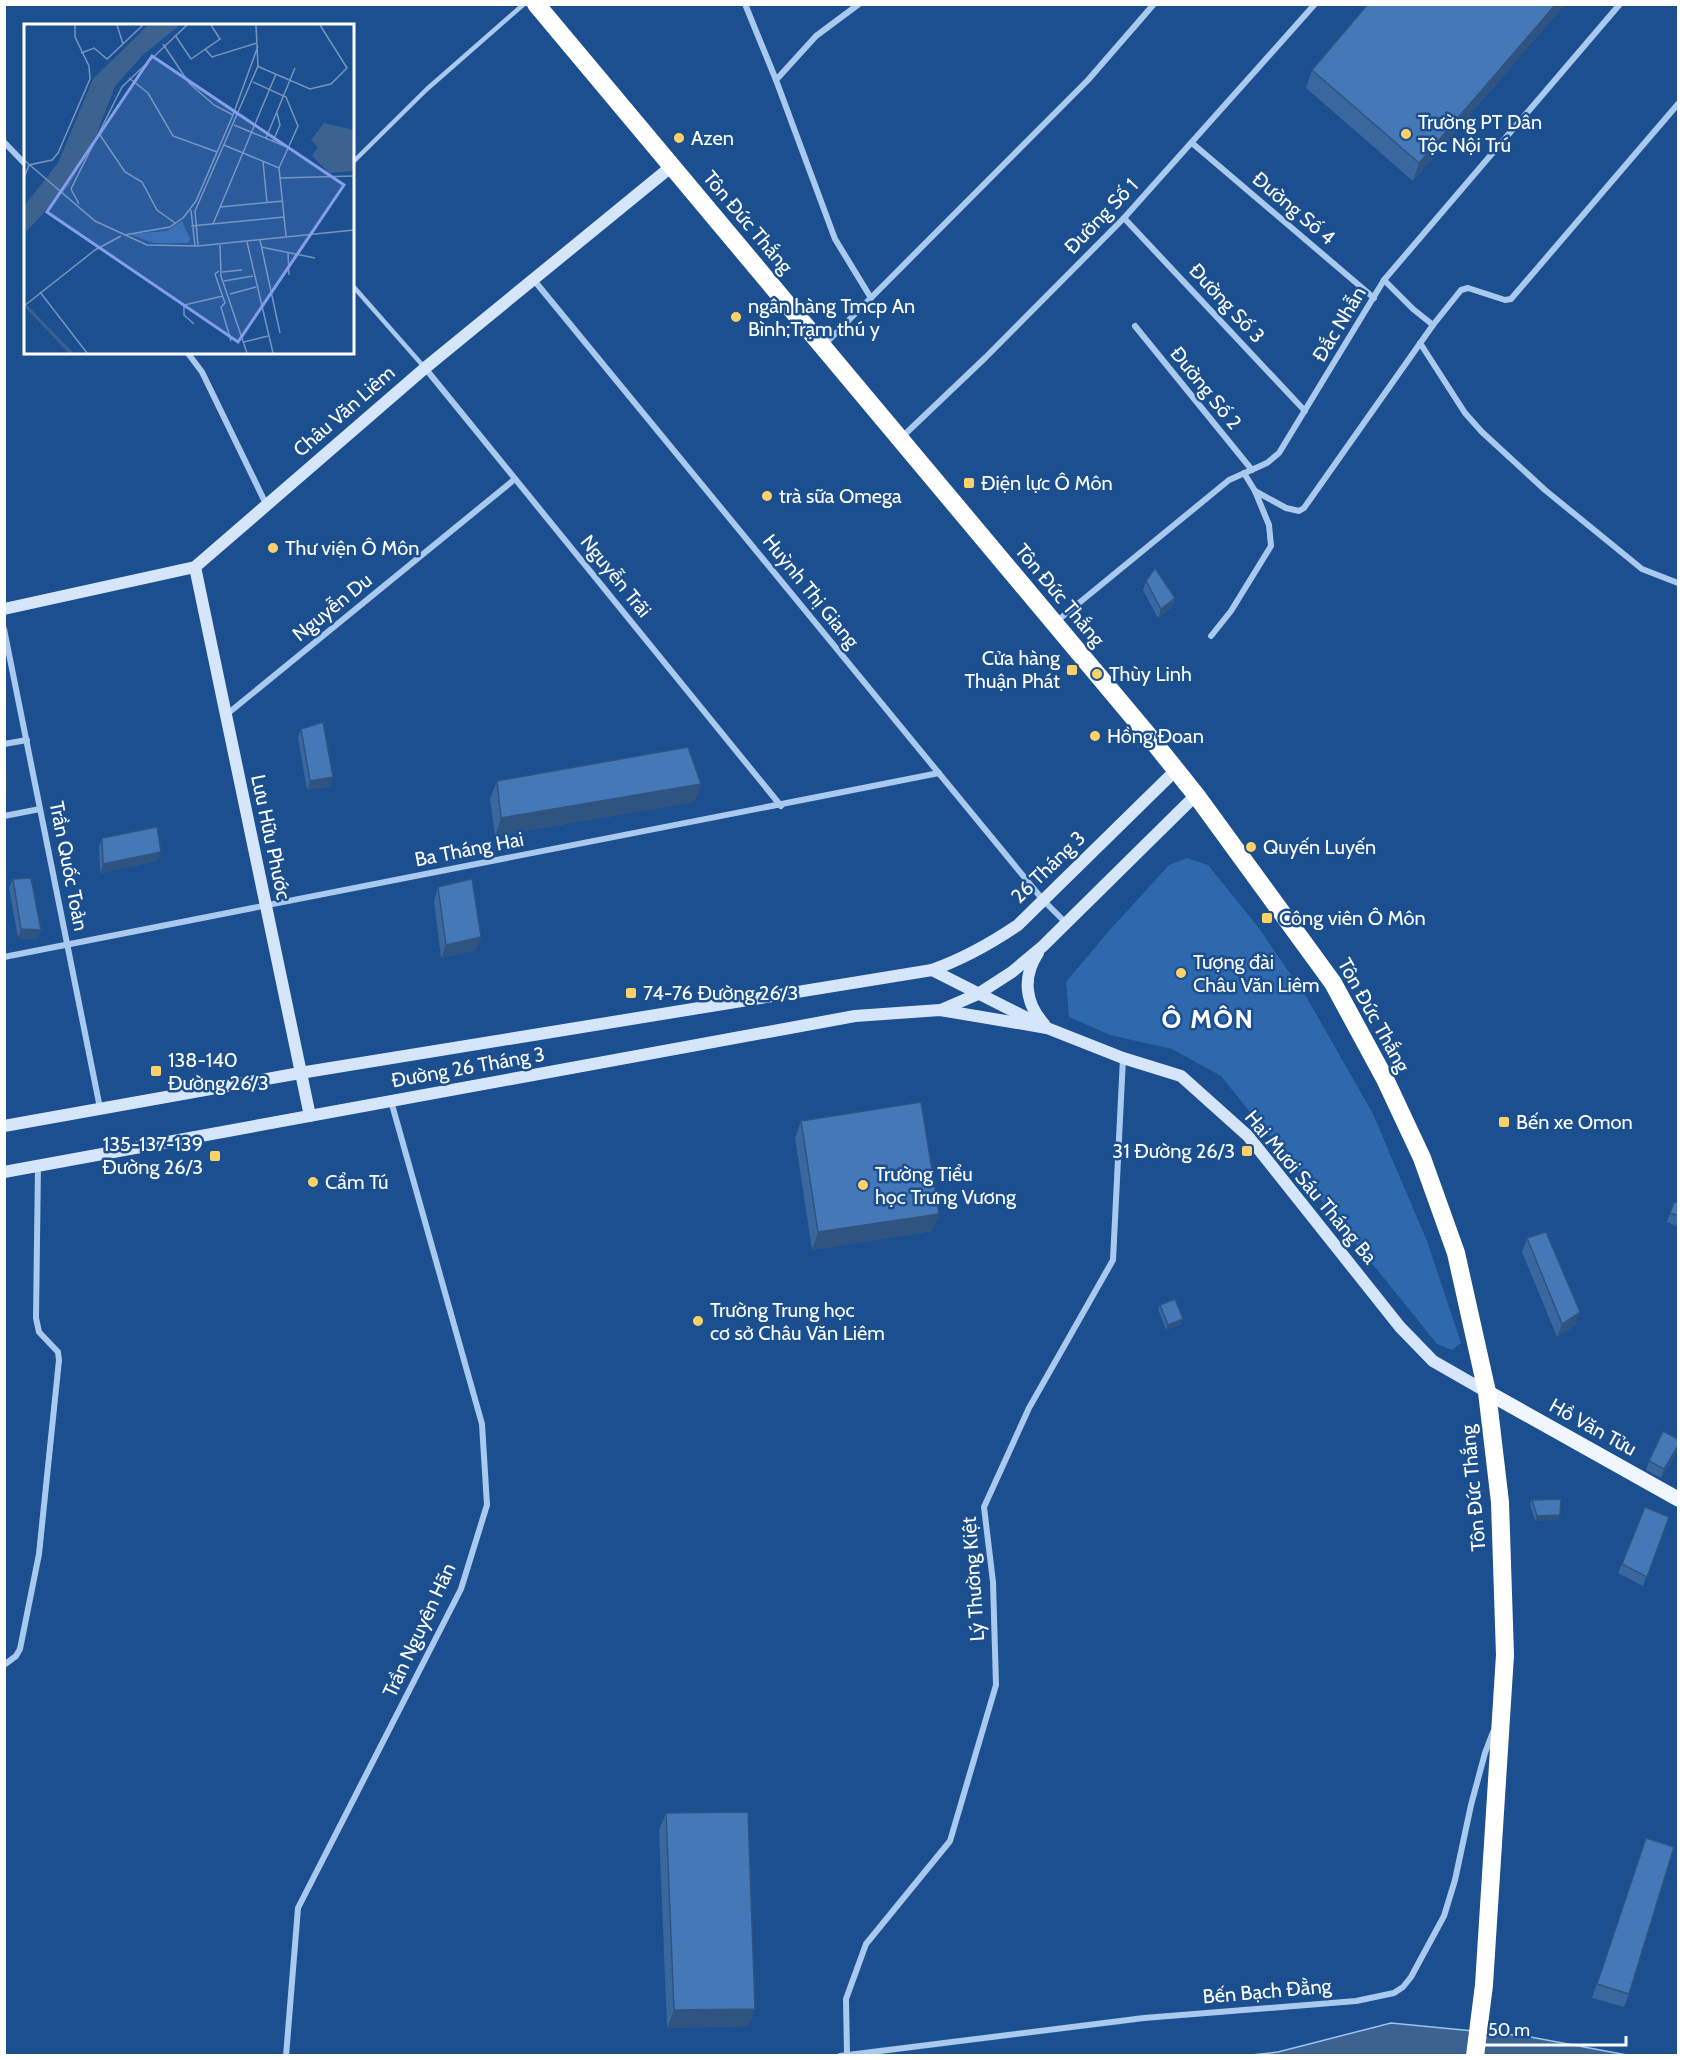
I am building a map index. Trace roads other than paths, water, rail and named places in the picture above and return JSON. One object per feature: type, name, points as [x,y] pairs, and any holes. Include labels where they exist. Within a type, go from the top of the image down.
[{"type":"highway","name":"Tôn Đức Thắng","points":[[536,4],[1196,795],[1333,983],[1385,1079],[1422,1158],[1456,1253],[1487,1392],[1500,1502],[1505,1655],[1484,1986],[1475,2055]]},
{"type":"main road","name":"Hồ Văn Tửu","points":[[1487,1392],[1678,1499]]},
{"type":"street","points":[[745,4],[835,239],[871,297]]},
{"type":"street","points":[[776,80],[816,36],[859,4]]},
{"type":"street","points":[[822,347],[1088,80],[1154,4]]},
{"type":"street","name":"Đường Số 1","points":[[900,440],[987,357],[1124,218],[1315,4]]},
{"type":"street","name":"Đắc Nhẫn","points":[[1055,624],[1229,480],[1267,463],[1279,453],[1384,280],[1620,4]]},
{"type":"street","points":[[1255,491],[1286,508],[1299,511],[1304,508],[1420,343],[1461,291],[1468,288],[1505,300],[1511,299],[1678,104]]},
{"type":"street","points":[[4,142],[24,163]]},
{"type":"street","name":"Đường Số 4","points":[[1192,143],[1374,297]]},
{"type":"street","name":"Châu Văn Liêm","points":[[4,609],[195,567],[425,368],[672,166]]},
{"type":"street","name":"Đường Số 3","points":[[1124,218],[1305,411]]},
{"type":"street","name":"Huỳnh Thị Giang","points":[[533,278],[1043,900],[1066,923]]},
{"type":"street","points":[[1384,280],[1433,326]]},
{"type":"street","name":"Đường Số 2","points":[[1135,326],[1252,470]]},
{"type":"street","points":[[1420,343],[1465,413],[1490,439],[1545,490],[1642,569],[1678,584]]},
{"type":"street","points":[[188,354],[202,372],[266,504]]},
{"type":"street","name":"Nguyễn Trãi","points":[[425,368],[781,806]]},
{"type":"street","points":[[1211,636],[1231,611],[1271,546],[1269,525],[1255,491],[1244,473]]},
{"type":"street","name":"Nguyễn Du","points":[[226,715],[515,479]]},
{"type":"street","name":"Lưu Hữu Phước","points":[[195,567],[310,1116]]},
{"type":"street","name":"Trần Quốc Toản","points":[[4,629],[100,1109]]},
{"type":"street","points":[[4,744],[27,740]]},
{"type":"street","name":"26 Tháng 3","points":[[932,970],[960,960],[991,943],[1018,924],[1176,770]]},
{"type":"street","name":"Ba Tháng Hai","points":[[4,957],[781,806],[939,773]]},
{"type":"street","points":[[940,1010],[978,994],[1012,972],[1043,946],[1196,795]]},
{"type":"street","points":[[4,816],[40,809]]},
{"type":"street","points":[[1043,946],[1028,974],[1028,992],[1030,1004],[1047,1028]]},
{"type":"street","name":"Hai Mươi Sáu Tháng Ba","points":[[932,970],[1047,1028],[1123,1058],[1181,1076],[1248,1136],[1400,1327],[1433,1361],[1487,1392]]},
{"type":"street","name":"Đường 26 Tháng 3","points":[[4,1126],[300,1073],[932,970]]},
{"type":"street","name":"Hai Mươi Sáu Tháng Ba","points":[[940,1010],[1047,1028]]},
{"type":"street","name":"Đường 26 Tháng 3","points":[[4,1172],[855,1016],[940,1010]]},
{"type":"street","name":"Lý Thường Kiệt","points":[[843,2055],[846,1999],[866,1944],[950,1841],[996,1685],[993,1582],[984,1508],[1029,1408],[1113,1260],[1123,1058]]},
{"type":"street","name":"Trần Nguyên Hãn","points":[[286,2055],[298,1908],[461,1589],[487,1505],[482,1425],[391,1101]]},
{"type":"street","points":[[4,1665],[16,1656],[20,1649],[39,1554],[59,1360],[58,1352],[39,1332],[36,1318],[38,1165]]},
{"type":"street","name":"Bến Bạch Đằng","points":[[843,2055],[1144,2018],[1356,2001],[1394,1993],[1411,1977],[1444,1916],[1455,1880],[1479,1774],[1501,1712]]},
{"type":"lane","points":[[354,161],[427,89],[524,4]]},
{"type":"lane","points":[[354,287],[425,368]]},
{"type":"place","name":"Trường PT Dân Tộc Nội Trú","points":[[1406,134]]},
{"type":"place","name":"Azen","points":[[679,138]]},
{"type":"place","name":"ngân hàng Tmcp An Bình;Trạm thú y","points":[[736,317]]},
{"type":"place","name":"Điện lực Ô Môn","points":[[969,483]]},
{"type":"place","name":"trà sữa Omega","points":[[767,496]]},
{"type":"place","name":"Thư viện Ô Môn","points":[[273,548]]},
{"type":"place","name":"Cửa hàng Thuận Phát","points":[[1072,670]]},
{"type":"place","name":"Thùy Linh","points":[[1097,674]]},
{"type":"place","name":"Hồng Đoan","points":[[1095,736]]},
{"type":"place","name":"Quyến Luyến","points":[[1251,847]]},
{"type":"place","name":"Công viên Ô Môn","points":[[1267,918]]},
{"type":"place","name":"Tượng đài Châu Văn Liêm","points":[[1181,973]]},
{"type":"place","name":"74-76 Đường 26/3","points":[[631,993]]},
{"type":"place","name":"138-140 Đường 26/3","points":[[156,1071]]},
{"type":"place","name":"Bến xe Omon","points":[[1504,1122]]},
{"type":"place","name":"31 Đường 26/3","points":[[1247,1151]]},
{"type":"place","name":"135-137-139 Đường 26/3","points":[[215,1156]]},
{"type":"place","name":"Cẩm Tú","points":[[313,1182]]},
{"type":"place","name":"Trường Tiểu học Trưng Vương","points":[[863,1185]]},
{"type":"place","name":"Trường Trung học cơ sở Châu Văn Liêm","points":[[698,1321]]},
{"type":"district","name":"Ô MÔN","points":[[1208,1019]]}]
